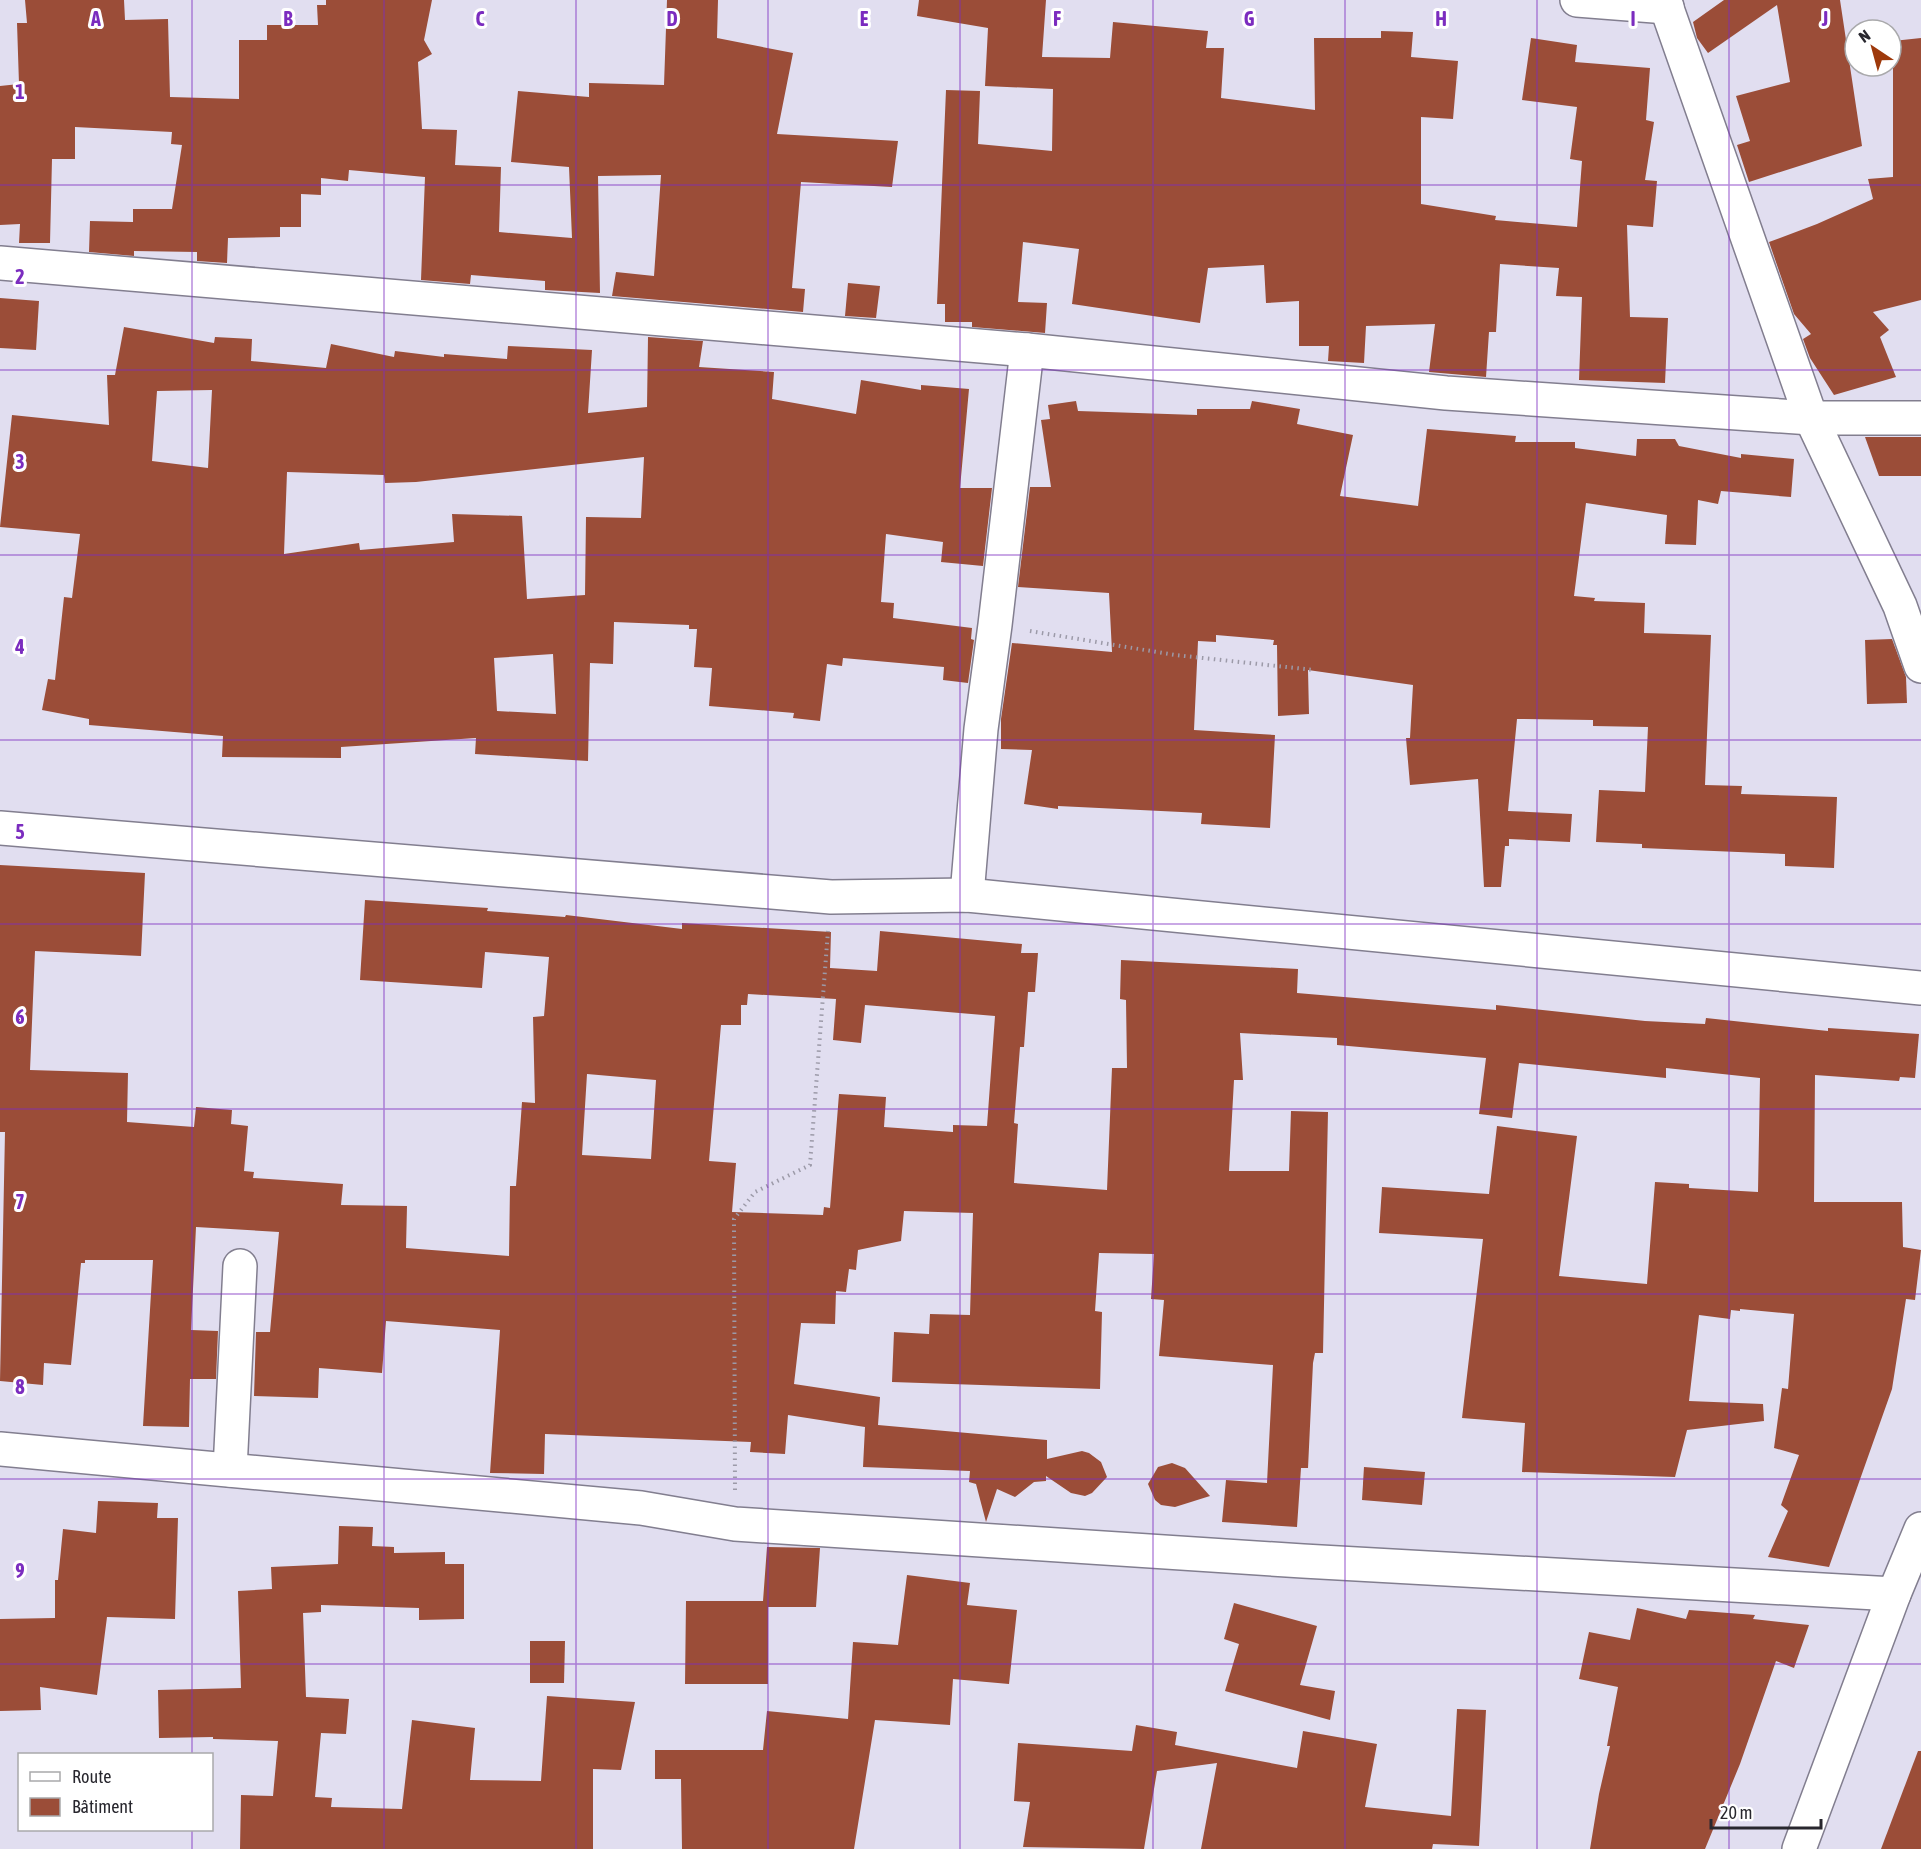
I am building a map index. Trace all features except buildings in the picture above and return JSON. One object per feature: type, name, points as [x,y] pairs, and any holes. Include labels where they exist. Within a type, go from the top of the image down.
[{"type":"main road","points":[[1577,0],[1665,3],[1811,418],[1900,606],[1921,666]]},
{"type":"main road","points":[[0,263],[1027,351],[1446,393],[1811,418],[1921,418]]},
{"type":"main road","points":[[967,895],[981,729],[1027,351]]},
{"type":"main road","points":[[0,828],[831,897],[967,895],[1921,988]]},
{"type":"main road","points":[[230,1470],[240,1266]]},
{"type":"main road","points":[[0,1449],[641,1508],[735,1524],[1303,1561],[1894,1594]]},
{"type":"main road","points":[[1799,1849],[1894,1594],[1918,1548]]},
{"type":"path","points":[[995,626],[1175,655],[1314,670]]},
{"type":"path","points":[[735,1524],[734,1219],[755,1191],[810,1165],[831,897]]}]
